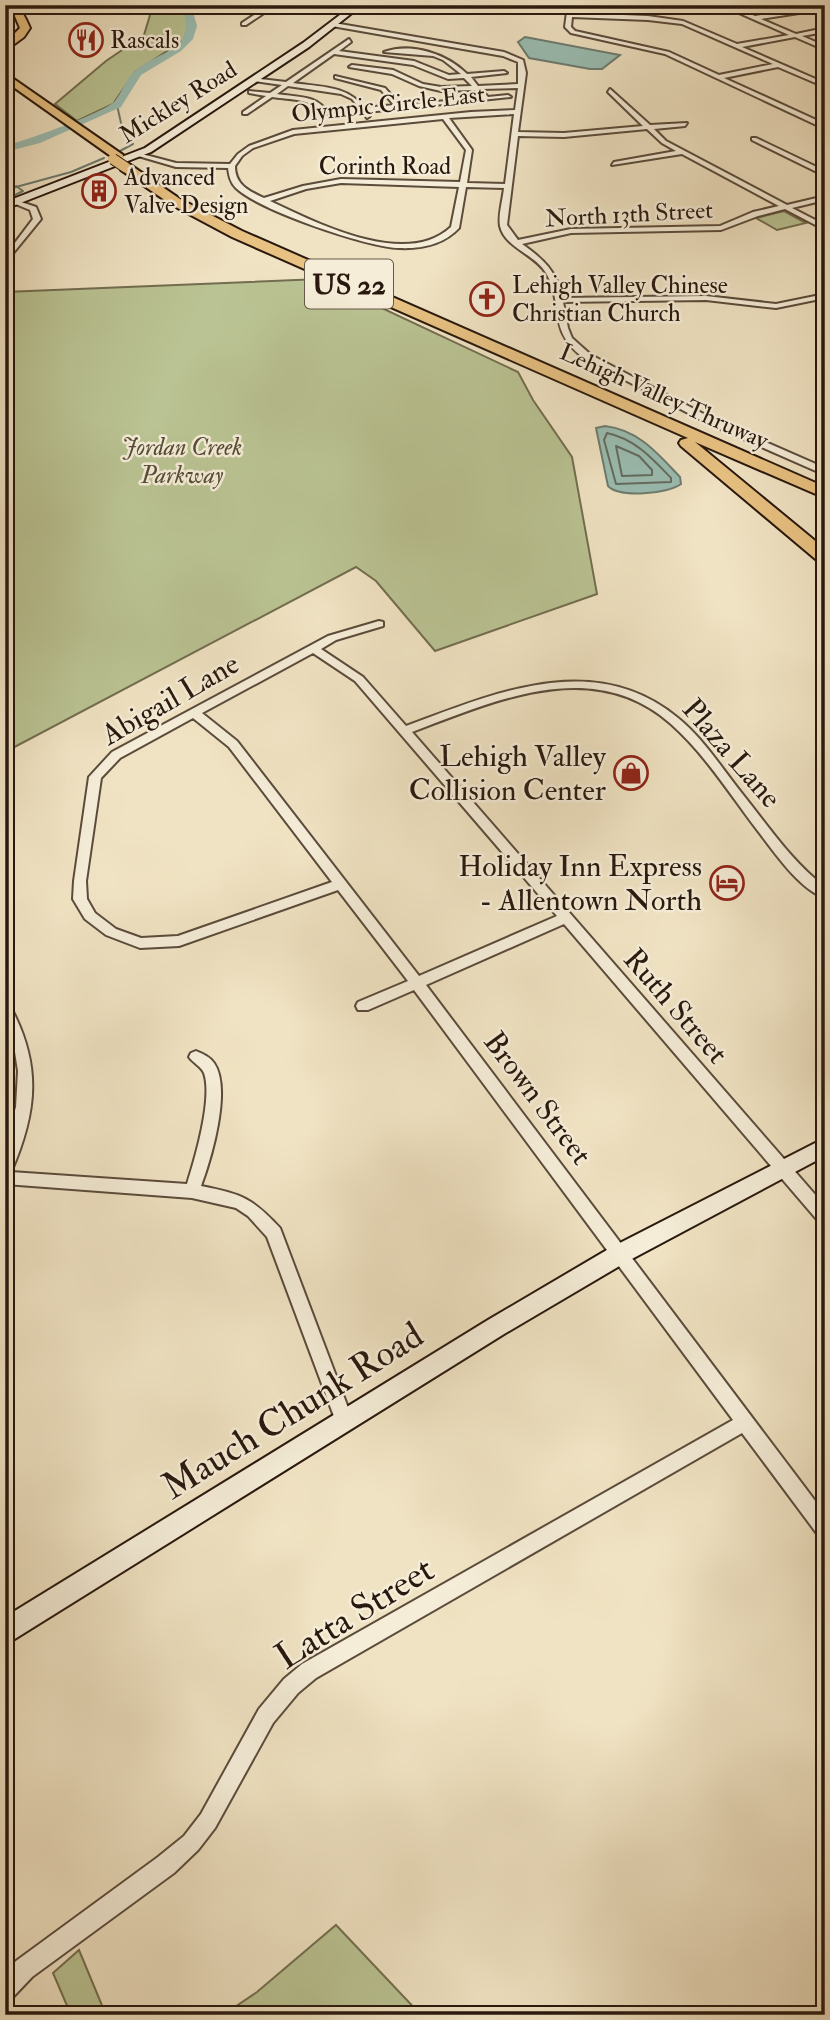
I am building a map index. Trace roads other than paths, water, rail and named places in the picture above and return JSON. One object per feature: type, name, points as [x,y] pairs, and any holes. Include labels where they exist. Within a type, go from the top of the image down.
[{"type":"highway","points":[[5,48],[24,31],[19,9],[6,5]]},
{"type":"highway","points":[[5,12],[11,16],[17,30],[16,34],[5,39]]},
{"type":"highway","name":"Lehigh Valley Thruway","points":[[5,74],[52,113]]},
{"type":"highway","name":"Lehigh Valley Thruway","points":[[5,83],[184,200],[244,232],[825,486]]},
{"type":"highway","name":"Lehigh Valley Thruway","points":[[125,161],[176,202],[237,234],[825,493]]},
{"type":"highway","points":[[630,408],[707,457],[825,558]]},
{"type":"highway","points":[[825,535],[825,547]]},
{"type":"street","points":[[244,24],[273,5]]},
{"type":"street","name":"Mickley Road","points":[[10,204],[125,161],[254,79],[334,25],[358,5]]},
{"type":"street","points":[[561,5],[568,9],[570,15],[568,29],[577,34],[661,51],[825,127]]},
{"type":"street","points":[[724,5],[825,48]]},
{"type":"street","points":[[794,5],[804,10]]},
{"type":"street","points":[[755,18],[825,7]]},
{"type":"street","points":[[570,15],[668,20],[688,25],[825,85]]},
{"type":"street","points":[[334,25],[511,56],[523,62],[503,225],[508,236],[549,271],[567,339],[582,353],[712,422],[825,472]]},
{"type":"street","points":[[736,46],[825,30]]},
{"type":"street","points":[[245,113],[349,41]]},
{"type":"street","points":[[342,46],[409,51],[449,59],[486,99]]},
{"type":"street","points":[[322,88],[374,50]]},
{"type":"street","points":[[334,52],[414,63],[448,77],[504,73]]},
{"type":"street","points":[[718,77],[778,65]]},
{"type":"street","points":[[352,66],[393,72],[433,88],[521,86]]},
{"type":"street","points":[[337,77],[383,89],[399,107]]},
{"type":"street","points":[[254,79],[322,88],[351,96],[372,123]]},
{"type":"street","points":[[610,91],[664,142],[825,228]]},
{"type":"street","points":[[251,92],[317,102],[325,113]]},
{"type":"street","points":[[363,110],[508,97]]},
{"type":"street","name":"Olympic Circle East","points":[[232,166],[244,151],[275,137],[317,128],[518,112]]},
{"type":"street","points":[[125,161],[232,166],[232,175],[238,186],[264,201],[363,241],[395,246],[426,243],[452,232],[456,226],[464,185],[469,150],[445,117]]},
{"type":"street","points":[[812,121],[825,118]]},
{"type":"street","points":[[515,134],[553,135],[685,124]]},
{"type":"street","points":[[754,139],[825,174]]},
{"type":"street","points":[[614,164],[682,152]]},
{"type":"street","name":"Corinth Road","points":[[264,201],[305,187],[331,182],[508,186]]},
{"type":"street","name":"North 13th Street","points":[[516,243],[574,231],[721,228],[756,214],[825,198]]},
{"type":"street","points":[[5,261],[37,219],[33,209],[10,204]]},
{"type":"street","points":[[557,300],[706,298],[776,306],[825,296]]},
{"type":"street","name":"Abigail Lane","points":[[340,884],[179,942],[139,943],[111,932],[90,916],[80,900],[79,881],[96,777],[116,755],[332,638],[379,624]]},
{"type":"street","name":"Ruth Street","points":[[313,649],[359,679],[825,1217]]},
{"type":"street","name":"Plaza Lane","points":[[404,731],[495,698],[536,687],[563,684],[603,686],[634,695],[662,711],[684,731],[796,870],[825,894]]},
{"type":"street","name":"Brown Street","points":[[194,713],[233,744],[416,983],[825,1529]]},
{"type":"street","points":[[363,1006],[566,918]]},
{"type":"street","points":[[5,1010],[18,1032],[27,1067],[25,1099],[5,1169]]},
{"type":"street","points":[[192,1191],[206,1145],[211,1112],[212,1078],[209,1068],[196,1058]]},
{"type":"street","name":"Mauch Chunk Road","points":[[5,1632],[344,1421],[620,1254],[825,1146]]},
{"type":"street","points":[[5,1178],[192,1191],[241,1203],[254,1211],[270,1227],[344,1421]]},
{"type":"street","name":"Latta Street","points":[[5,1989],[24,1969],[166,1865],[191,1843],[208,1821],[266,1716],[291,1686],[309,1671],[745,1422]]},
{"type":"water","points":[[525,37],[620,55],[602,69],[529,58],[518,42]]},
{"type":"water","points":[[605,426],[628,432],[647,444],[680,477],[681,484],[666,490],[644,493],[622,492],[608,486],[596,428]]},
{"type":"waterway","points":[[5,149],[36,141],[117,105],[137,73],[178,49],[190,37],[192,26],[187,5]]},
{"type":"waterway","points":[[117,105],[121,123],[133,144],[120,151]]},
{"type":"waterway","points":[[17,187],[71,172],[104,158]]},
{"type":"waterway","points":[[5,190],[17,187]]},
{"type":"waterway","points":[[9,198],[23,191],[17,187]]},
{"type":"place","name":"Rascals","points":[[86,40]]},
{"type":"place","name":"Advanced Valve Design","points":[[99,191]]},
{"type":"place","name":"Lehigh Valley Chinese Christian Church","points":[[487,299]]},
{"type":"place","name":"Lehigh Valley Collision Center","points":[[631,773]]},
{"type":"place","name":"Holiday Inn Express - Allentown North","points":[[727,883]]},
{"type":"park label","name":"Jordan Creek Parkway","points":[[182,461]]}]
